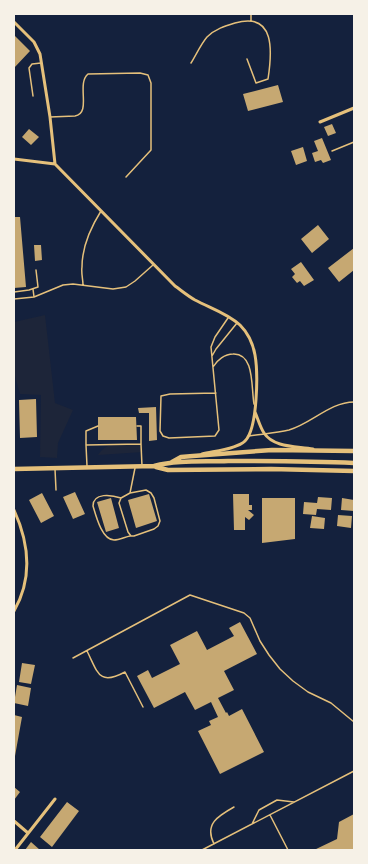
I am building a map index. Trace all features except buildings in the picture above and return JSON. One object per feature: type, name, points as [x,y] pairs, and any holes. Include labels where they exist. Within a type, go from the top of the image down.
[{"type":"main road","points":[[171,462],[181,457],[272,450],[354,451]]},
{"type":"main road","points":[[14,469],[142,467],[171,462],[284,461],[354,463]]},
{"type":"main road","points":[[154,466],[168,470],[271,469],[354,471]]},
{"type":"street","points":[[14,22],[38,48],[50,117],[55,164]]},
{"type":"street","points":[[320,122],[354,108]]},
{"type":"street","points":[[14,159],[55,164],[154,265],[185,294],[228,317],[237,323],[247,333],[255,355],[255,411],[249,436],[240,445],[193,456]]},
{"type":"street","points":[[255,411],[264,433],[268,438],[281,444],[323,451]]},
{"type":"street","points":[[14,510],[20,523],[26,544],[28,566],[25,587],[14,611]]},
{"type":"street","points":[[15,850],[55,800]]},
{"type":"street","points":[[14,821],[28,833]]},
{"type":"lane","points":[[251,14],[252,21]]},
{"type":"lane","points":[[191,63],[207,38],[213,32],[242,21],[252,21],[263,27],[270,38],[270,63],[268,79],[256,83],[247,59]]},
{"type":"lane","points":[[33,96],[29,68],[32,64],[41,63]]},
{"type":"lane","points":[[50,117],[75,116],[82,112],[83,82],[84,77],[88,74],[140,73],[148,75],[151,83],[151,150],[126,177]]},
{"type":"lane","points":[[332,151],[354,142]]},
{"type":"lane","points":[[83,285],[82,266],[84,251],[94,223],[102,211]]},
{"type":"lane","points":[[14,299],[34,297],[63,285],[73,284],[113,289],[126,287],[154,265]]},
{"type":"lane","points":[[14,292],[38,287],[36,270]]},
{"type":"lane","points":[[33,289],[34,297]]},
{"type":"lane","points":[[216,393],[170,394],[161,396],[160,431],[163,436],[169,438],[215,436],[218,430],[216,393],[212,368],[212,347],[215,337],[228,317]]},
{"type":"lane","points":[[212,358],[216,349],[237,323]]},
{"type":"lane","points":[[212,368],[218,361],[226,355],[232,353],[245,358],[250,367],[255,411]]},
{"type":"lane","points":[[249,436],[288,430],[300,426],[341,404],[354,402]]},
{"type":"lane","points":[[87,468],[86,431],[98,426]]},
{"type":"lane","points":[[137,426],[141,426],[142,467]]},
{"type":"lane","points":[[86,445],[141,444]]},
{"type":"lane","points":[[130,493],[136,467]]},
{"type":"lane","points":[[55,469],[56,490]]},
{"type":"lane","points":[[146,490],[151,493],[154,498],[160,521],[158,526],[154,529],[134,536],[114,540],[109,539],[104,535],[93,506],[93,501],[95,498],[108,495],[121,498],[130,493],[146,490]]},
{"type":"lane","points":[[121,498],[119,503],[128,532],[131,536]]},
{"type":"lane","points":[[72,658],[190,595],[244,613],[250,618],[260,641],[280,669],[308,692],[331,703],[354,722]]},
{"type":"lane","points":[[87,651],[96,669],[106,678],[112,679],[125,672],[143,707]]},
{"type":"lane","points":[[202,850],[354,771]]},
{"type":"lane","points":[[252,825],[258,810],[277,800],[294,802]]},
{"type":"lane","points":[[214,844],[211,836],[211,828],[214,822],[223,813],[234,807]]},
{"type":"lane","points":[[270,815],[288,850]]},
{"type":"shaded area","points":[[45,315],[55,403],[73,410],[58,443],[57,458],[40,457],[41,395],[20,394],[14,373],[14,322]]},
{"type":"shaded area","points":[[117,443],[142,443],[143,452],[98,455],[106,447]]}]
